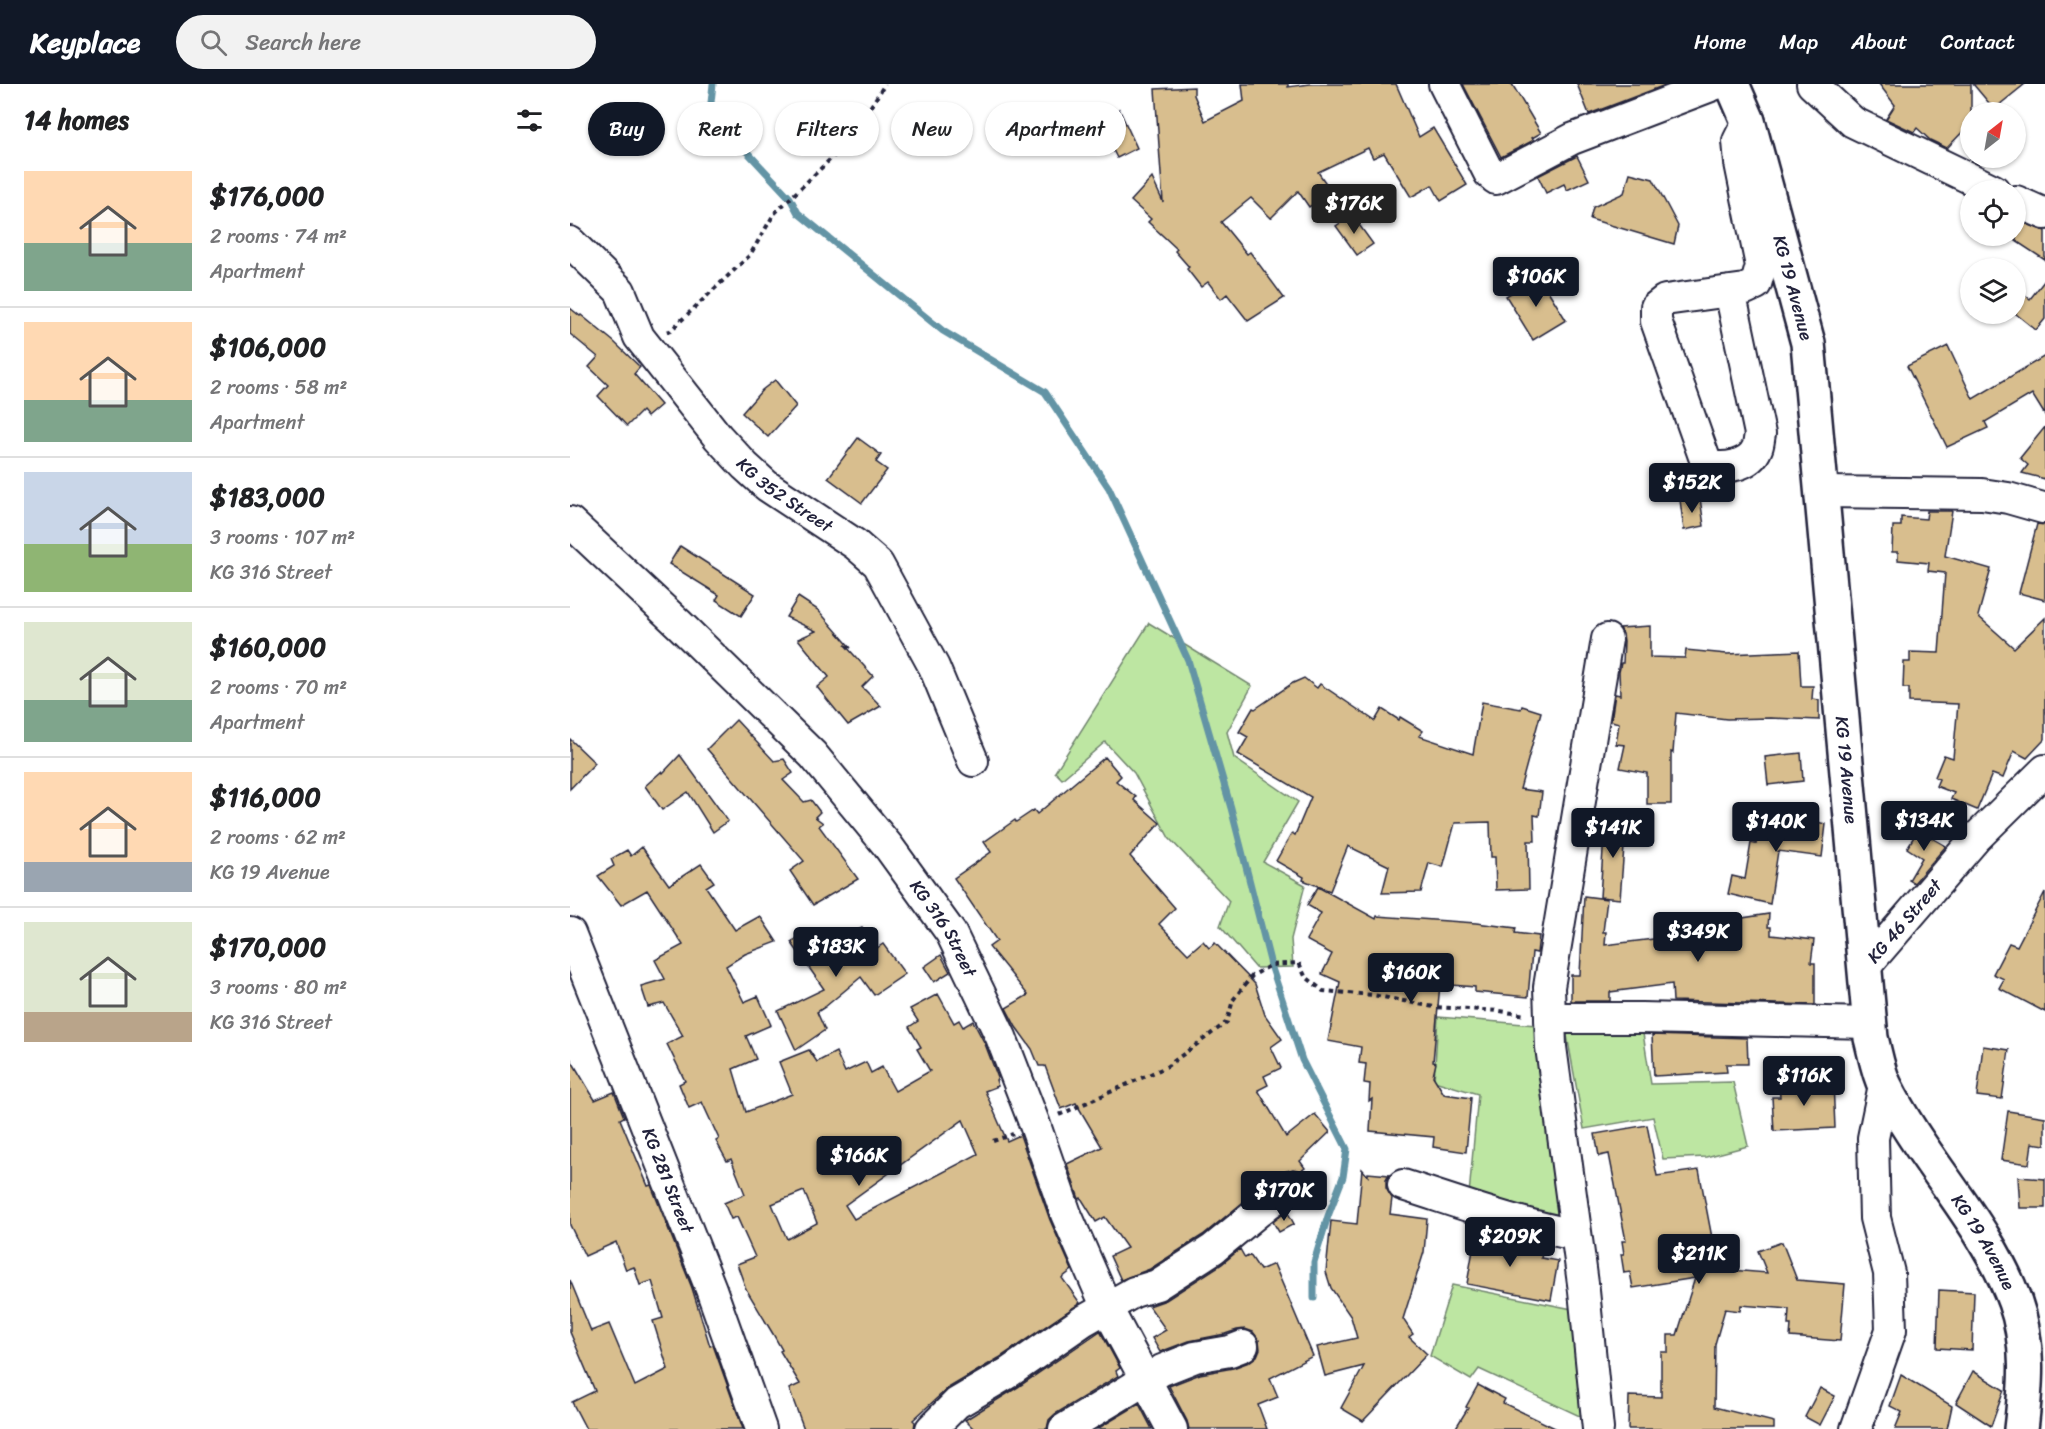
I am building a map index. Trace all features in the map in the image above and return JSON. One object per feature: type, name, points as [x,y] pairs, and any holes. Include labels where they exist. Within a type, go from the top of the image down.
[{"type":"main road","name":"KG 19 Avenue","points":[[1732,84],[1748,121],[1808,343],[1869,1023],[1884,1084],[1934,1166],[1970,1216],[1997,1262],[2016,1303],[2023,1339],[2026,1376],[2021,1429]]},
{"type":"street","points":[[1444,84],[1489,173],[1496,179],[1572,139],[1716,84]]},
{"type":"street","points":[[1812,84],[1852,122],[1973,180]]},
{"type":"street","points":[[1730,291],[1760,434],[1757,449],[1745,463],[1718,468],[1707,465],[1656,321],[1656,307],[1665,300],[1730,291],[1745,289],[1756,284],[1761,266],[1740,163],[1738,141],[1748,121]]},
{"type":"street","points":[[2026,205],[2045,214]]},
{"type":"street","name":"KG 352 Street","points":[[570,242],[620,291],[639,336],[718,437],[745,466],[767,486],[855,544],[878,564],[934,667],[973,760]]},
{"type":"street","points":[[1823,492],[1982,494],[2008,498],[2043,508]]},
{"type":"street","name":"KG 316 Street","points":[[570,522],[681,625],[813,755],[888,846],[951,933],[1001,1036],[1066,1214],[1107,1308],[1172,1429]]},
{"type":"street","points":[[1598,1429],[1576,1235],[1551,1047],[1549,987],[1607,639]]},
{"type":"street","name":"KG 46 Street","points":[[1864,969],[1976,838],[2045,770]]},
{"type":"street","name":"KG 281 Street","points":[[570,933],[711,1289],[760,1429]]},
{"type":"street","points":[[1550,1018],[1869,1023]]},
{"type":"street","points":[[1856,1429],[1891,1330],[1889,1273],[1875,1218],[1873,1138],[1884,1084]]},
{"type":"street","points":[[1403,1185],[1471,1208],[1544,1229],[1576,1235]]},
{"type":"street","points":[[931,1429],[957,1403],[1008,1373],[1083,1321],[1134,1292],[1157,1285],[1213,1249],[1269,1203],[1294,1186]]},
{"type":"street","points":[[1064,1429],[1162,1370],[1195,1357],[1230,1351],[1243,1346]]},
{"type":"path","points":[[639,336],[670,331],[750,255],[774,214],[848,142],[885,84]]},
{"type":"path","points":[[993,1141],[1035,1125],[1166,1067],[1227,1022],[1233,1000],[1252,976],[1271,966],[1299,963],[1305,976],[1323,991],[1373,995],[1434,1007],[1500,1011],[1550,1018]]},
{"type":"green space","points":[[1149,623],[1252,686],[1227,732],[1234,758],[1298,802],[1263,862],[1305,885],[1291,939],[1293,967],[1256,968],[1220,926],[1229,901],[1169,838],[1134,773],[1105,742],[1062,779],[1055,772]]},
{"type":"green space","points":[[1438,1017],[1537,1025],[1567,1225],[1469,1195],[1478,1094],[1434,1081]]},
{"type":"green space","points":[[1642,1027],[1651,1084],[1733,1082],[1748,1146],[1706,1157],[1663,1159],[1653,1117],[1584,1129],[1566,1030]]},
{"type":"green space","points":[[1452,1285],[1572,1309],[1586,1419],[1479,1369],[1471,1380],[1430,1356]]},
{"type":"building","points":[[1242,84],[1288,84],[1288,87],[1310,84],[1396,84],[1419,137],[1433,128],[1467,185],[1441,201],[1432,185],[1411,197],[1384,153],[1373,158],[1368,148],[1318,172],[1332,192],[1309,207],[1298,191],[1271,218],[1251,198],[1221,222],[1247,254],[1250,252],[1284,298],[1248,321],[1227,294],[1221,299],[1208,282],[1201,287],[1187,269],[1189,267],[1175,251],[1177,249],[1148,222],[1151,219],[1131,201],[1152,178],[1163,202],[1155,89],[1194,87],[1194,95],[1205,121],[1244,101]]},
{"type":"building","points":[[1463,84],[1512,84],[1541,133],[1532,138],[1534,140],[1501,157]]},
{"type":"building","points":[[1577,84],[1668,84],[1589,114]]},
{"type":"building","points":[[1879,84],[1971,84],[1971,102],[1960,102],[1960,134],[1947,148],[1930,140],[1917,128],[1914,132],[1886,119],[1895,105]]},
{"type":"building","points":[[1973,84],[2025,84],[2003,102],[1988,102]]},
{"type":"building","points":[[1126,124],[1137,148],[1126,154]]},
{"type":"building","points":[[1577,156],[1589,180],[1567,190],[1564,184],[1546,193],[1538,176]]},
{"type":"building","points":[[1630,173],[1653,179],[1678,226],[1674,244],[1590,219],[1593,207],[1624,193]]},
{"type":"building","points":[[1352,215],[1373,244],[1357,255],[1336,226]]},
{"type":"building","points":[[2026,224],[2045,231],[2045,260],[2024,246],[2026,246]]},
{"type":"building","points":[[1539,276],[1566,320],[1533,340],[1506,296]]},
{"type":"building","points":[[2045,280],[2045,319],[2036,330],[2026,322],[2026,296],[2030,299]]},
{"type":"building","points":[[570,308],[613,341],[640,367],[634,374],[661,405],[647,417],[642,411],[627,426],[598,396],[608,385],[589,367],[598,357],[570,334]]},
{"type":"building","points":[[1948,346],[1973,399],[2045,356],[2045,415],[2032,394],[1985,422],[1988,428],[1947,447],[1907,366]]},
{"type":"building","points":[[775,380],[796,406],[768,437],[742,413],[762,390]]},
{"type":"building","points":[[2045,427],[2045,479],[2022,473],[2028,465],[2020,458]]},
{"type":"building","points":[[858,438],[881,455],[876,462],[887,470],[862,503],[828,478]]},
{"type":"building","points":[[1700,498],[1704,526],[1684,530],[1680,500]]},
{"type":"building","points":[[1927,511],[1952,511],[1945,556],[1991,569],[1978,616],[2014,648],[2045,618],[2045,739],[2027,758],[2014,751],[2003,778],[1992,774],[1977,810],[1951,799],[1954,793],[1936,786],[1939,779],[1935,777],[1944,755],[1953,758],[1958,704],[1909,702],[1909,688],[1903,688],[1904,662],[1910,662],[1910,652],[1939,653],[1945,573],[1928,571],[1929,563],[1898,560],[1898,552],[1892,552],[1893,526],[1901,526],[1901,517],[1926,519]]},
{"type":"building","points":[[2037,524],[2045,525],[2045,600],[2019,593]]},
{"type":"building","points":[[680,546],[755,594],[741,616],[716,600],[719,595],[669,564]]},
{"type":"building","points":[[798,597],[818,610],[873,676],[862,687],[881,706],[848,725],[817,687],[829,677],[798,639],[816,631],[786,617]]},
{"type":"building","points":[[1650,626],[1650,657],[1685,658],[1686,650],[1727,654],[1799,651],[1801,686],[1813,686],[1812,699],[1819,700],[1819,720],[1727,719],[1676,713],[1673,753],[1671,752],[1671,804],[1647,804],[1647,773],[1620,768],[1625,745],[1616,744],[1619,723],[1611,721],[1615,694],[1620,695],[1619,672],[1621,663],[1623,663],[1624,641],[1620,628]]},
{"type":"building","points":[[1304,678],[1317,688],[1320,684],[1375,721],[1382,709],[1423,731],[1419,736],[1473,754],[1482,702],[1521,709],[1522,706],[1541,712],[1520,789],[1542,792],[1539,816],[1534,815],[1535,841],[1528,841],[1529,889],[1496,890],[1495,857],[1491,857],[1490,822],[1455,823],[1443,867],[1429,863],[1421,892],[1382,893],[1389,866],[1348,846],[1330,891],[1303,880],[1304,877],[1276,861],[1292,833],[1295,835],[1311,797],[1238,754],[1248,737],[1239,732],[1253,708],[1255,709]]},
{"type":"building","points":[[736,720],[774,761],[784,759],[793,773],[783,780],[804,802],[811,800],[820,812],[815,817],[823,823],[819,826],[858,879],[813,905],[790,871],[804,861],[707,749]]},
{"type":"building","points":[[570,739],[595,763],[570,789]]},
{"type":"building","points":[[1801,753],[1803,781],[1768,785],[1765,757]]},
{"type":"building","points":[[680,755],[728,821],[713,832],[688,792],[662,810],[645,786],[662,771],[663,773]]},
{"type":"building","points":[[1105,757],[1121,776],[1116,781],[1136,797],[1134,800],[1160,823],[1130,856],[1175,908],[1159,924],[1188,954],[1203,941],[1209,948],[1215,943],[1255,984],[1265,1015],[1282,1039],[1271,1047],[1281,1068],[1264,1076],[1268,1085],[1258,1090],[1286,1137],[1315,1114],[1330,1132],[1300,1161],[1305,1168],[1301,1171],[1293,1169],[1284,1172],[1203,1235],[1150,1269],[1121,1280],[1110,1256],[1127,1248],[1105,1217],[1096,1222],[1081,1198],[1079,1199],[1067,1164],[1102,1147],[1076,1103],[1061,1109],[1045,1066],[1039,1066],[1032,1049],[1006,1008],[1028,995],[989,947],[997,941],[954,878],[991,852],[984,842],[1015,820],[1016,822],[1034,810],[1037,814]]},
{"type":"building","points":[[1771,812],[1826,824],[1822,857],[1778,851],[1770,904],[1728,894],[1732,876],[1745,879],[1751,843],[1756,844],[1761,819],[1772,822]]},
{"type":"building","points":[[1605,819],[1626,821],[1620,899],[1600,897]]},
{"type":"building","points":[[1918,830],[1946,846],[1914,883],[1909,880],[1922,858],[1907,848]]},
{"type":"building","points":[[642,847],[669,885],[701,864],[714,882],[706,887],[735,930],[760,916],[777,942],[745,954],[726,966],[744,1002],[758,996],[771,1025],[746,1036],[756,1059],[733,1069],[746,1112],[792,1094],[779,1062],[809,1050],[817,1062],[836,1052],[845,1072],[866,1062],[871,1073],[882,1067],[895,1091],[930,1071],[917,1049],[921,1047],[909,1027],[918,1021],[910,1009],[938,994],[954,1023],[959,1020],[963,1027],[973,1021],[985,1044],[998,1078],[996,1080],[998,1086],[985,1091],[1007,1141],[1020,1135],[1050,1220],[1072,1270],[1062,1278],[1080,1303],[999,1358],[948,1388],[913,1420],[914,1429],[804,1429],[789,1389],[800,1384],[746,1289],[737,1264],[755,1257],[737,1217],[731,1219],[724,1203],[745,1194],[731,1159],[727,1161],[716,1141],[719,1139],[702,1102],[689,1108],[679,1084],[685,1081],[667,1044],[683,1036],[664,1003],[648,1007],[641,986],[665,979],[655,960],[683,945],[647,890],[621,905],[598,876],[614,866],[611,859],[627,850],[631,856]],"holes":[[[963,1120],[978,1154],[854,1219],[845,1205]],[[804,1191],[817,1223],[787,1239],[772,1204]]]},
{"type":"building","points":[[1318,887],[1376,919],[1377,916],[1476,923],[1516,928],[1515,933],[1539,936],[1537,953],[1532,952],[1528,997],[1475,992],[1475,987],[1440,984],[1433,1062],[1436,1063],[1433,1076],[1444,1094],[1471,1098],[1466,1152],[1433,1147],[1434,1137],[1370,1131],[1372,1099],[1369,1101],[1370,1084],[1364,1083],[1366,1064],[1359,1063],[1361,1047],[1328,1041],[1340,982],[1322,974],[1332,954],[1306,940],[1321,913],[1307,905]]},
{"type":"building","points":[[2045,892],[2045,1012],[1999,988],[2004,979],[1993,974],[2009,943],[2017,946]]},
{"type":"building","points":[[1584,896],[1607,899],[1603,932],[1606,932],[1605,945],[1678,936],[1677,928],[1769,914],[1768,927],[1771,927],[1771,935],[1814,940],[1811,963],[1815,963],[1815,1005],[1673,1001],[1672,984],[1610,992],[1610,1001],[1571,1001],[1571,975],[1580,975]]},
{"type":"building","points":[[862,928],[874,950],[883,944],[905,974],[874,995],[861,977],[817,1012],[825,1030],[796,1050],[778,1011],[824,989],[791,942],[813,929],[824,947]]},
{"type":"building","points":[[941,955],[950,972],[934,982],[924,967]]},
{"type":"building","points":[[1652,1035],[1747,1038],[1748,1064],[1726,1064],[1727,1072],[1654,1076]]},
{"type":"building","points":[[1983,1046],[2009,1050],[2002,1099],[1977,1096]]},
{"type":"building","points":[[570,1058],[595,1100],[614,1092],[624,1117],[620,1119],[648,1186],[651,1185],[692,1288],[710,1346],[713,1345],[743,1429],[586,1429],[572,1402],[595,1391],[570,1332],[570,1280],[591,1331],[609,1324],[635,1386],[668,1369],[653,1321],[663,1318],[652,1281],[640,1285],[634,1267],[626,1270],[616,1242],[585,1256],[570,1225]]},
{"type":"building","points":[[1833,1082],[1835,1128],[1774,1131],[1772,1097],[1780,1097],[1779,1085]]},
{"type":"building","points":[[2008,1111],[2045,1117],[2045,1145],[2032,1143],[2029,1164],[2001,1160]]},
{"type":"building","points":[[1647,1125],[1657,1176],[1699,1170],[1718,1269],[1767,1273],[1758,1251],[1782,1242],[1797,1280],[1845,1284],[1840,1341],[1790,1337],[1789,1309],[1741,1305],[1740,1311],[1725,1309],[1715,1344],[1714,1407],[1774,1422],[1774,1429],[1628,1429],[1629,1396],[1661,1397],[1661,1352],[1668,1352],[1668,1335],[1677,1335],[1695,1278],[1633,1288],[1630,1272],[1624,1273],[1621,1254],[1624,1254],[1622,1241],[1626,1241],[1609,1154],[1599,1156],[1595,1134]]},
{"type":"building","points":[[1362,1169],[1368,1176],[1368,1173],[1389,1175],[1386,1188],[1392,1198],[1390,1214],[1427,1219],[1424,1252],[1403,1319],[1413,1334],[1409,1337],[1427,1354],[1363,1421],[1341,1408],[1364,1366],[1325,1376],[1317,1347],[1357,1338],[1351,1317],[1331,1288],[1326,1272],[1331,1221],[1357,1224]]},
{"type":"building","points":[[2018,1177],[2045,1179],[2045,1208],[2020,1208]]},
{"type":"building","points":[[1287,1211],[1294,1224],[1279,1232],[1273,1222]]},
{"type":"building","points":[[1477,1227],[1495,1232],[1493,1243],[1542,1253],[1541,1258],[1558,1261],[1551,1300],[1467,1284]]},
{"type":"building","points":[[1240,1249],[1245,1258],[1250,1255],[1260,1270],[1274,1264],[1313,1356],[1270,1378],[1278,1397],[1258,1405],[1267,1429],[1189,1429],[1169,1386],[1200,1374],[1233,1368],[1249,1362],[1257,1356],[1260,1349],[1259,1340],[1253,1332],[1245,1329],[1189,1341],[1160,1352],[1152,1338],[1166,1330],[1149,1306],[1166,1300],[1222,1264]]},
{"type":"building","points":[[1939,1290],[1974,1292],[1972,1350],[1937,1348]]},
{"type":"building","points":[[1100,1331],[1120,1368],[1116,1371],[1118,1376],[1055,1414],[1049,1420],[1047,1429],[974,1429],[965,1420],[1018,1387]]},
{"type":"building","points":[[1973,1371],[2004,1390],[1991,1426],[1956,1403]]},
{"type":"building","points":[[1901,1375],[1952,1406],[1947,1429],[1895,1429],[1902,1412],[1890,1406]]},
{"type":"building","points":[[1478,1385],[1505,1399],[1503,1403],[1557,1429],[1455,1429]]},
{"type":"building","points":[[1820,1388],[1835,1396],[1820,1425],[1805,1417]]},
{"type":"building","points":[[1139,1404],[1152,1429],[1097,1429]]},
{"type":"waterway","points":[[713,84],[710,112],[790,198],[798,213],[943,331],[1045,392],[1109,488],[1188,660],[1231,808],[1271,965],[1302,1060],[1347,1149],[1343,1177],[1314,1262],[1314,1298]]}]
